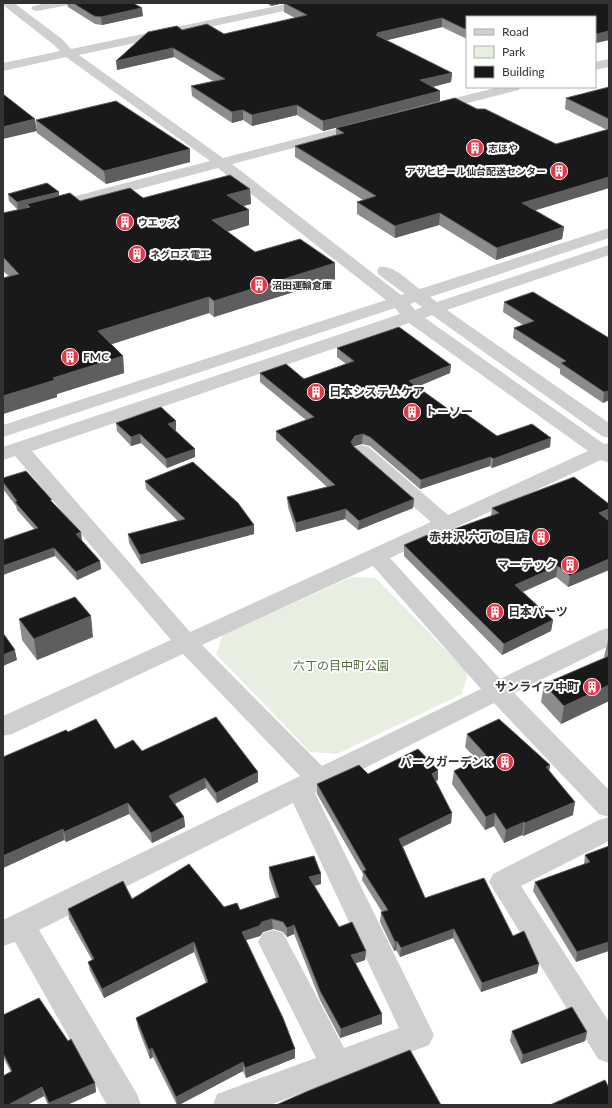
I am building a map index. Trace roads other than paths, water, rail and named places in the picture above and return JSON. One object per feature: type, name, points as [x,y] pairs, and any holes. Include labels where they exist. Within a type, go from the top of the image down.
[{"type":"street","points":[[7,3],[63,44],[84,63],[221,163],[399,302],[412,317],[607,447]]},
{"type":"street","points":[[33,6],[65,3]]},
{"type":"street","points":[[3,67],[63,44],[88,49],[307,3]]},
{"type":"street","points":[[33,6],[47,17]]},
{"type":"street","points":[[88,49],[434,309],[607,447]]},
{"type":"street","points":[[596,66],[609,63]]},
{"type":"street","points":[[422,111],[510,88]]},
{"type":"street","points":[[3,220],[375,123]]},
{"type":"street","points":[[3,431],[609,233]]},
{"type":"street","points":[[229,1105],[418,1035],[308,783],[186,643],[11,451],[609,250]]},
{"type":"street","points":[[3,727],[607,447]]},
{"type":"street","points":[[362,451],[445,523]]},
{"type":"street","points":[[375,555],[496,690],[609,807]]},
{"type":"street","points":[[119,1103],[12,929],[496,690],[609,636]]},
{"type":"street","points":[[609,828],[503,882],[609,1049]]},
{"type":"street","points":[[273,942],[336,1065]]},
{"type":"place","name":"志ほや","points":[[475,148]]},
{"type":"place","name":"アサヒビール仙台配送センター","points":[[559,171]]},
{"type":"place","name":"ウエッズ","points":[[125,222]]},
{"type":"place","name":"ネグロス電工","points":[[137,254]]},
{"type":"place","name":"沼田運輸倉庫","points":[[259,285]]},
{"type":"place","name":"FMC","points":[[70,357]]},
{"type":"place","name":"日本システムケア","points":[[316,392]]},
{"type":"place","name":"トーソー","points":[[412,412]]},
{"type":"place","name":"赤井沢 六丁の目店","points":[[541,537]]},
{"type":"place","name":"マーテック","points":[[570,565]]},
{"type":"place","name":"日本パーツ","points":[[495,612]]},
{"type":"place","name":"サンライフ中町","points":[[592,687]]},
{"type":"place","name":"パークガーデンK","points":[[505,762]]},
{"type":"park label","name":"六丁の目中町公園","points":[[341,666]]}]
